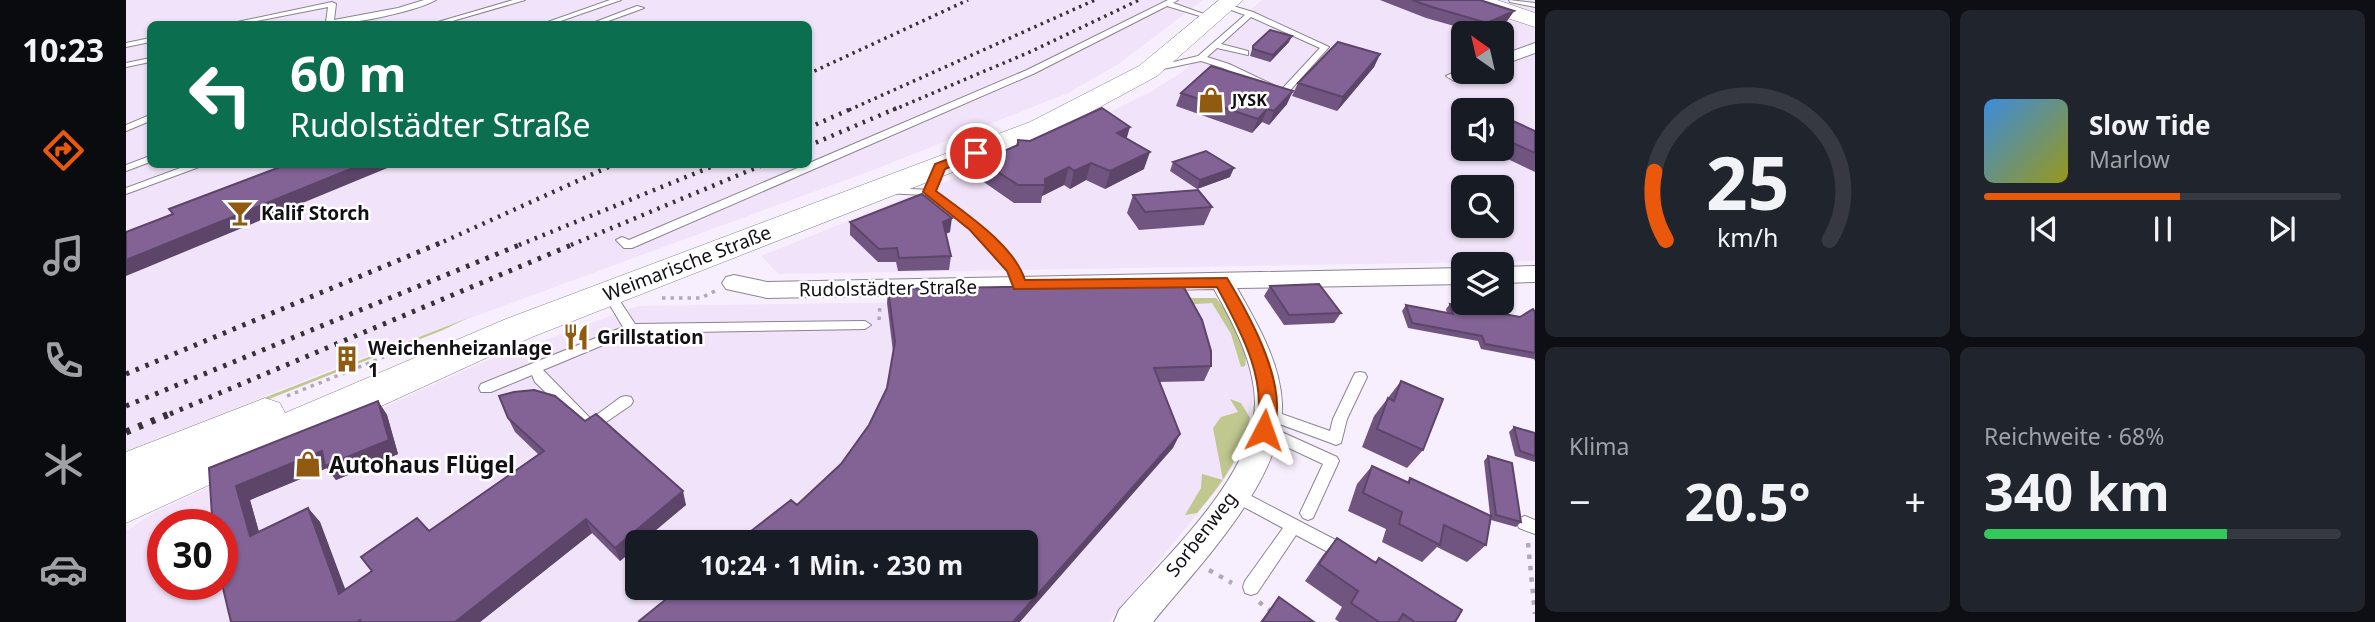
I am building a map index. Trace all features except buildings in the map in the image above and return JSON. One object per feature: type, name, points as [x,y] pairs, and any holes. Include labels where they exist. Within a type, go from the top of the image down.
[{"type":"main road","points":[[1475,0],[1535,20]]},
{"type":"main road","name":"Weimarische Straße","points":[[126,503],[432,365],[608,292],[878,191],[934,179],[1071,113],[1148,71],[1210,10]]},
{"type":"main road","name":"Weimarische Straße","points":[[126,471],[525,310],[1050,112],[1117,78],[1210,10]]},
{"type":"street","points":[[1514,56],[1535,48]]},
{"type":"street","name":"Rudolstädter Straße","points":[[734,283],[767,289],[1451,276]]},
{"type":"street","points":[[1514,276],[1533,277]]},
{"type":"street","name":"Sorbenweg","points":[[1131,622],[1234,494],[1257,453],[1266,422],[1266,392],[1252,338],[1222,282]]},
{"type":"lane","points":[[247,21],[343,0]]},
{"type":"lane","points":[[343,21],[399,10],[432,0]]},
{"type":"lane","points":[[446,21],[521,0]]},
{"type":"lane","points":[[555,21],[618,0]]},
{"type":"lane","points":[[1515,0],[1535,5]]},
{"type":"lane","points":[[329,21],[332,4]]},
{"type":"lane","points":[[603,21],[640,8]]},
{"type":"lane","points":[[1210,10],[1245,53]]},
{"type":"lane","points":[[1201,58],[1210,10]]},
{"type":"lane","points":[[812,167],[1054,62],[1210,10],[1325,47],[1283,93],[1226,66],[1201,58],[1148,71]]},
{"type":"lane","points":[[126,45],[147,41]]},
{"type":"lane","points":[[126,65],[147,61]]},
{"type":"lane","points":[[126,128],[147,119]]},
{"type":"lane","points":[[126,162],[146,158]]},
{"type":"lane","points":[[126,168],[146,158]]},
{"type":"lane","points":[[126,191],[191,168]]},
{"type":"lane","points":[[622,240],[628,245],[809,168]]},
{"type":"lane","points":[[934,179],[1014,270],[1019,285]]},
{"type":"lane","points":[[608,292],[631,328]]},
{"type":"lane","points":[[486,387],[631,328],[865,325]]},
{"type":"lane","points":[[535,368],[540,379],[590,426],[626,401]]},
{"type":"lane","points":[[1266,422],[1336,439],[1340,419],[1360,377]]},
{"type":"lane","points":[[1266,422],[1332,461],[1308,513]]},
{"type":"lane","points":[[1234,494],[1361,562]]},
{"type":"lane","points":[[1251,587],[1293,526]]},
{"type":"path","points":[[661,298],[701,298],[734,283]]},
{"type":"path","points":[[1530,525],[1535,614]]},
{"type":"shaded area","points":[[126,0],[1203,0],[1120,63],[1068,93],[873,170],[356,360],[126,452]]},
{"type":"shaded area","points":[[1262,0],[1535,0],[1535,261],[1514,261],[1514,252],[1451,252],[1451,262],[778,274],[761,256],[1065,134],[1152,91],[1181,73]]},
{"type":"shaded area","points":[[1216,298],[1247,357],[1252,375],[1253,395],[1247,433],[1235,463],[1214,493],[1109,622],[126,622],[126,531],[147,517],[147,600],[238,600],[238,509],[162,509],[476,365],[638,306]]},
{"type":"green space","points":[[1176,298],[1216,298],[1241,339],[1246,358],[1245,366],[1241,367],[1231,334],[1212,303],[1181,305]]},
{"type":"green space","points":[[468,318],[443,330],[126,456],[126,452]]},
{"type":"green space","points":[[1230,399],[1241,403],[1250,418],[1242,445],[1223,480],[1213,428],[1221,417],[1238,412]]},
{"type":"green space","points":[[1202,474],[1223,480],[1197,513],[1185,515],[1201,488]]},
{"type":"railway","points":[[812,72],[968,0]]},
{"type":"railway","points":[[849,110],[1095,0]]},
{"type":"railway","points":[[893,110],[1032,51],[1139,0]]},
{"type":"railway","points":[[812,126],[853,108]]},
{"type":"railway","points":[[812,144],[897,108]]},
{"type":"railway","points":[[436,245],[606,168]]},
{"type":"railway","points":[[519,245],[708,168]]},
{"type":"railway","points":[[571,245],[755,168]]},
{"type":"railway","points":[[126,374],[440,243]]},
{"type":"railway","points":[[126,406],[524,243]]},
{"type":"railway","points":[[170,414],[576,243]]},
{"type":"railway","points":[[126,432],[174,412]]},
{"type":"place","name":"JYSK","points":[[1211,100]]},
{"type":"place","name":"Kalif Storch","points":[[240,213]]},
{"type":"place","name":"Grillstation","points":[[576,337]]},
{"type":"place","name":"Weichenheizanlage 1","points":[[347,359]]},
{"type":"place","name":"Autohaus Flügel","points":[[308,464]]},
{"type":"route","points":[[976,153],[939,167],[929,192],[975,227],[1014,270],[1019,285],[1222,282],[1252,338],[1266,392],[1268,418],[1264,430]]}]
